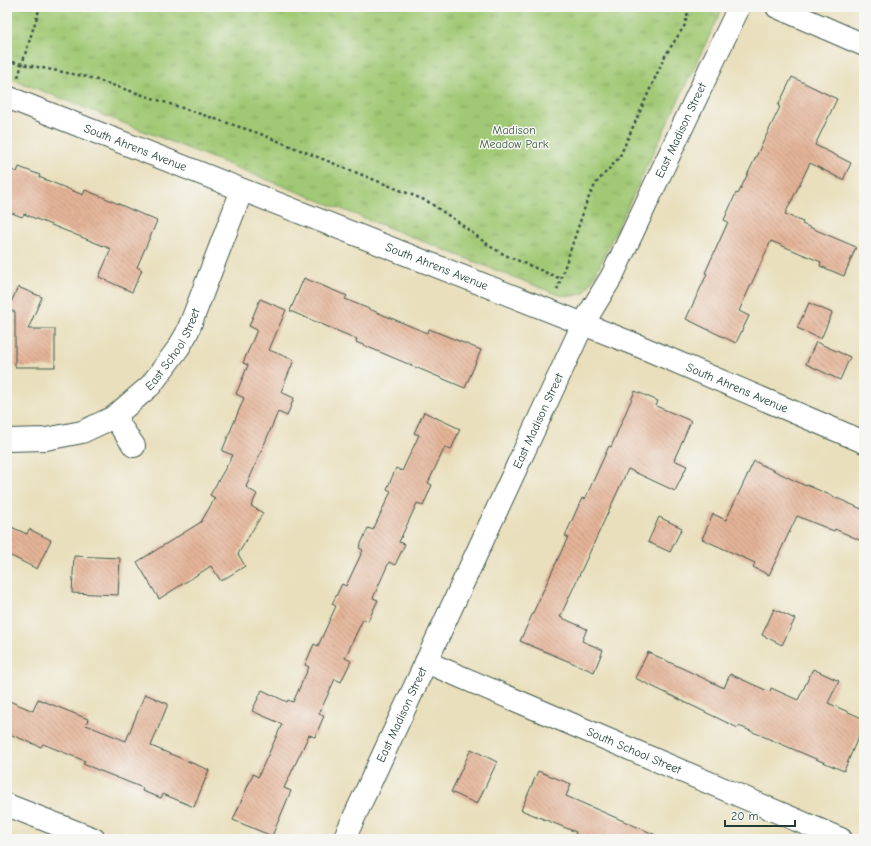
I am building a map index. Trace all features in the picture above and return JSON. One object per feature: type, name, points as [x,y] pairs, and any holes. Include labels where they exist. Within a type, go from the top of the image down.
[{"type":"street","name":"East Madison Street","points":[[344,839],[583,324],[612,276],[739,7]]},
{"type":"street","points":[[777,7],[864,45]]},
{"type":"street","name":"South Ahrens Avenue","points":[[9,98],[639,346],[864,442]]},
{"type":"street","name":"East School Street","points":[[7,440],[46,439],[82,432],[114,417],[151,385],[179,347],[187,333],[242,190]]},
{"type":"street","points":[[114,417],[134,446]]},
{"type":"street","name":"South School Street","points":[[426,662],[841,839]]},
{"type":"street","points":[[7,805],[94,839]]},
{"type":"path","points":[[9,98],[22,64],[40,7]]},
{"type":"path","points":[[549,311],[587,201],[596,183],[619,158],[665,56],[685,25],[689,7]]},
{"type":"path","points":[[7,61],[75,73],[122,87],[258,133],[427,200],[491,247],[505,255],[561,279]]},
{"type":"green space","name":"Madison Meadow Park","points":[[7,7],[723,7],[593,279],[584,293],[573,296],[559,295],[7,77]]},
{"type":"building","points":[[792,77],[837,99],[815,145],[851,163],[843,180],[810,163],[785,214],[803,222],[802,224],[856,247],[844,276],[820,266],[821,262],[771,241],[739,311],[749,316],[736,343],[686,319],[707,274],[705,273],[728,222],[724,220],[736,193],[738,194],[780,107],[778,106]]},
{"type":"building","points":[[19,167],[83,195],[85,190],[157,221],[137,267],[142,270],[132,292],[99,277],[111,249],[24,214],[22,217],[7,211],[7,168],[17,172]]},
{"type":"building","points":[[304,278],[347,296],[345,299],[427,333],[429,329],[481,350],[465,388],[356,342],[357,339],[290,311]]},
{"type":"building","points":[[18,287],[42,297],[28,329],[55,329],[55,367],[15,367],[15,312],[8,309]]},
{"type":"building","points":[[260,299],[286,310],[269,350],[294,360],[281,392],[294,398],[287,416],[278,412],[246,487],[257,494],[251,506],[263,513],[238,554],[245,566],[221,581],[211,566],[159,599],[137,562],[201,522],[215,498],[210,495],[233,455],[222,451],[244,398],[236,394],[248,365],[243,363],[257,330],[249,326]]},
{"type":"building","points":[[809,303],[832,313],[821,339],[797,328]]},
{"type":"building","points":[[816,342],[850,357],[840,380],[806,364]]},
{"type":"building","points":[[635,391],[658,401],[656,406],[691,421],[674,460],[687,466],[675,491],[628,469],[560,617],[587,629],[582,641],[603,650],[594,672],[520,641],[568,537],[565,536],[582,498],[585,499],[609,446],[611,447]]},
{"type":"building","points":[[424,412],[460,429],[451,450],[445,447],[428,483],[432,485],[423,506],[417,503],[399,542],[405,544],[395,565],[389,562],[373,598],[378,600],[368,621],[363,619],[345,658],[351,661],[341,682],[335,679],[319,714],[324,716],[315,737],[309,735],[284,788],[291,791],[272,836],[233,820],[253,774],[258,777],[282,724],[252,711],[262,690],[287,702],[288,700],[293,702],[309,667],[305,665],[314,644],[318,646],[336,606],[332,604],[342,584],[346,586],[363,550],[359,548],[368,528],[373,530],[391,491],[387,489],[396,468],[402,471],[419,435],[414,433]]},
{"type":"building","points":[[754,461],[806,486],[807,485],[864,510],[864,542],[835,529],[834,531],[797,516],[769,575],[753,567],[755,563],[702,539],[713,514],[726,520]]},
{"type":"building","points":[[659,517],[682,528],[670,552],[648,542]]},
{"type":"building","points":[[7,525],[27,534],[29,529],[51,540],[37,569],[7,554]]},
{"type":"building","points":[[74,556],[120,558],[118,595],[72,593]]},
{"type":"building","points":[[774,609],[795,619],[782,645],[762,635]]},
{"type":"building","points":[[648,652],[724,688],[730,674],[770,692],[771,688],[798,700],[813,669],[839,681],[828,703],[864,719],[864,723],[844,771],[739,726],[738,728],[635,678]]},
{"type":"building","points":[[145,694],[168,704],[151,746],[209,770],[194,807],[163,794],[161,798],[142,791],[143,788],[83,764],[85,761],[43,744],[41,747],[7,733],[7,700],[33,711],[38,699],[88,719],[86,725],[126,741]]},
{"type":"building","points":[[471,749],[497,762],[477,804],[451,792]]},
{"type":"building","points":[[538,771],[571,784],[566,796],[665,839],[585,839],[575,835],[576,832],[521,810]]}]
